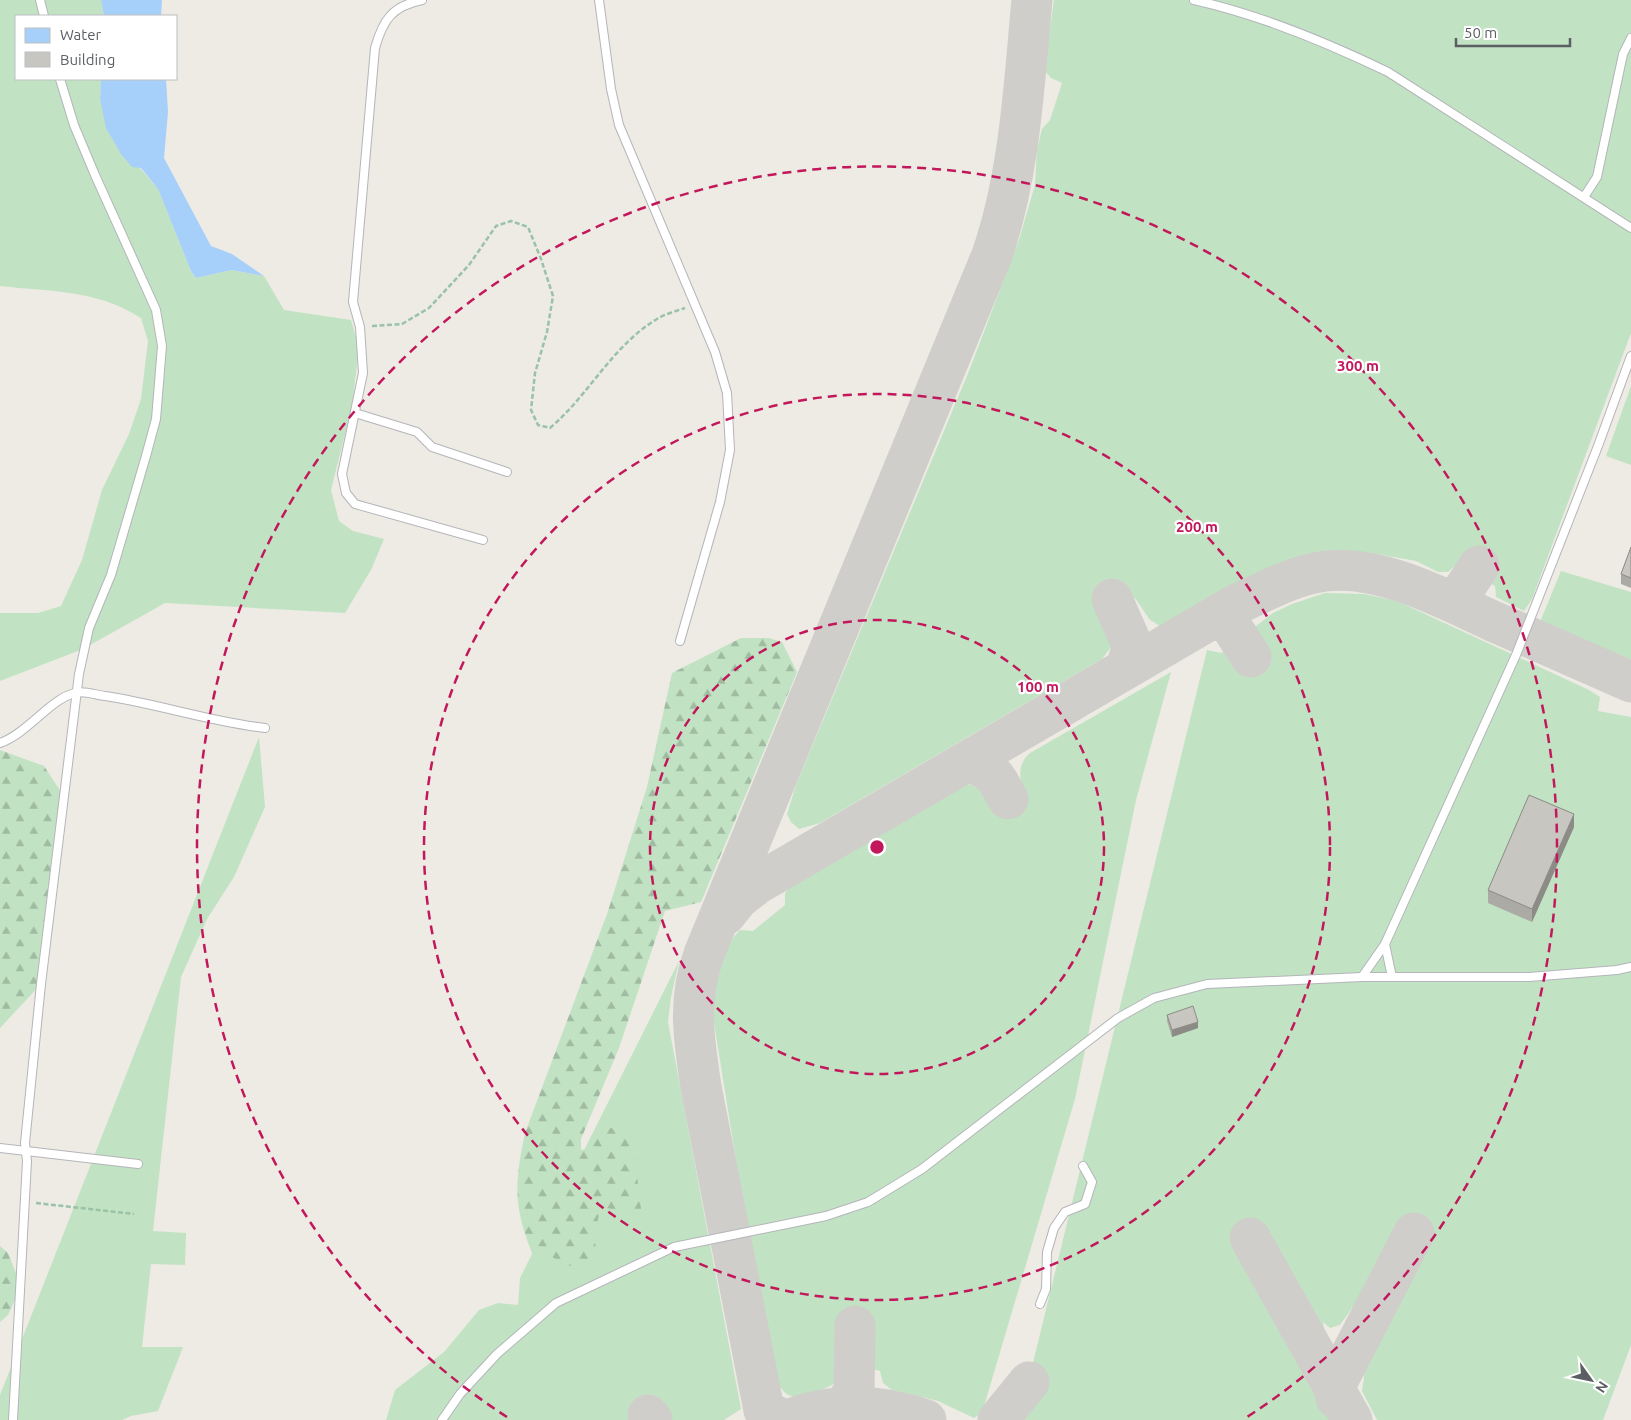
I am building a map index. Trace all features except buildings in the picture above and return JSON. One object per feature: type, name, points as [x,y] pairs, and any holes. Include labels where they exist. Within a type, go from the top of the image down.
[{"type":"lane","points":[[40,0],[44,15]]},
{"type":"lane","points":[[422,0],[409,2],[391,14],[382,27],[375,48],[353,302],[360,327],[363,373],[342,474],[346,493],[355,504],[483,540]]},
{"type":"lane","points":[[599,0],[611,89],[619,126],[715,352],[727,393],[730,450],[720,502],[680,641]]},
{"type":"lane","points":[[1194,0],[1218,5],[1286,28],[1345,51],[1388,72],[1631,228]]},
{"type":"lane","points":[[1584,197],[1597,176],[1624,54],[1631,38]]},
{"type":"lane","points":[[13,1420],[26,1151],[41,984],[81,657],[89,628],[111,575],[156,419],[162,346],[156,310],[85,150],[60,80]]},
{"type":"lane","points":[[1362,976],[1385,944],[1516,655],[1598,446],[1631,356]]},
{"type":"lane","points":[[355,413],[417,432],[432,447],[507,472]]},
{"type":"lane","points":[[0,743],[10,740],[52,706],[77,692],[126,699],[226,722],[265,728]]},
{"type":"lane","points":[[1385,944],[1392,976]]},
{"type":"lane","points":[[442,1420],[460,1394],[497,1354],[556,1303],[674,1247],[826,1216],[868,1202],[922,1169],[1118,1018],[1154,998],[1207,984],[1362,976],[1529,977],[1617,970],[1631,967]]},
{"type":"lane","points":[[0,1148],[138,1164]]},
{"type":"lane","points":[[1040,1304],[1046,1289],[1047,1252],[1054,1228],[1065,1212],[1085,1204],[1092,1182],[1084,1166]]},
{"type":"path","points":[[360,327],[402,324],[430,308],[469,265],[496,226],[510,221],[528,227],[553,296],[547,332],[535,373],[531,410],[538,425],[550,428],[569,412],[606,364],[632,338],[658,318],[689,306]]},
{"type":"path","points":[[25,1201],[52,1207],[134,1214]]},
{"type":"green space","points":[[0,0],[101,0],[104,15],[15,15],[15,80],[101,80],[100,99],[140,168],[158,189],[191,271],[196,278],[231,270],[264,276],[284,310],[351,320],[359,348],[352,406],[331,490],[339,521],[353,531],[384,539],[371,570],[345,613],[165,603],[83,649],[0,681],[0,613],[38,613],[61,606],[82,560],[102,490],[129,434],[141,399],[148,341],[141,318],[107,302],[73,293],[0,286]]},
{"type":"green space","points":[[1054,0],[1631,0],[1631,333],[1532,599],[1524,611],[1496,597],[1495,586],[1455,566],[1448,572],[1438,572],[1416,561],[1366,552],[1308,555],[1256,573],[1172,623],[1160,626],[1150,620],[1135,598],[1100,618],[1112,646],[1102,659],[820,823],[799,829],[791,822],[787,814],[796,785],[969,371],[1019,240],[1035,185],[1037,150],[1042,129],[1050,120],[1062,83],[1051,78],[1044,70]]},
{"type":"green space","points":[[1631,386],[1631,465],[1606,456]]},
{"type":"green space","points":[[1561,571],[1631,592],[1631,660],[1540,622]]},
{"type":"green space","points":[[1325,593],[1364,594],[1397,601],[1589,690],[1600,697],[1598,711],[1631,717],[1631,1345],[1603,1420],[1377,1420],[1362,1391],[1364,1378],[1352,1308],[1340,1325],[1330,1328],[1323,1322],[1340,1420],[1019,1420],[1207,650],[1221,653],[1273,613],[1292,604]]},
{"type":"green space","points":[[741,638],[769,638],[782,642],[797,672],[701,902],[665,911],[619,1048],[581,1139],[581,1150],[591,1148],[604,1126],[632,1134],[641,1209],[627,1212],[601,1207],[594,1235],[597,1257],[570,1266],[552,1257],[537,1265],[524,1230],[518,1200],[517,1186],[525,1133],[607,914],[647,787],[672,673]]},
{"type":"green space","points":[[1171,672],[1136,800],[1075,1099],[982,1413],[974,1418],[938,1401],[892,1390],[883,1383],[880,1371],[840,1362],[838,1377],[833,1384],[822,1390],[807,1394],[789,1395],[778,1382],[745,1217],[712,1010],[716,978],[727,947],[740,930],[753,931],[785,905],[785,893],[795,881],[965,784],[979,788],[989,799],[1021,781],[1021,766],[1030,753]]},
{"type":"green space","points":[[259,737],[265,807],[234,877],[207,919],[181,977],[153,1231],[186,1233],[185,1265],[151,1264],[142,1347],[183,1347],[158,1411],[131,1416],[122,1420],[0,1420],[0,1395]]},
{"type":"green space","points":[[0,750],[44,766],[63,795],[41,984],[0,1028]]},
{"type":"green space","points":[[679,961],[668,1022],[741,1409],[724,1420],[386,1420],[395,1390],[444,1352],[479,1310],[498,1303],[518,1305],[520,1278]]},
{"type":"green space","points":[[0,1246],[8,1253],[21,1286],[8,1315],[0,1322]]},
{"type":"water","points":[[101,0],[162,0],[161,15],[104,15]]},
{"type":"water","points":[[101,80],[166,80],[168,112],[164,158],[211,246],[232,254],[264,276],[231,270],[196,278],[191,271],[158,189],[141,168],[132,167],[121,154],[106,128],[100,99]]},
{"type":"taxiway","points":[[782,1419],[764,1410],[701,1087],[694,1036],[695,988],[704,954],[992,255],[1009,193],[1015,161],[1020,129],[1032,0]]},
{"type":"taxiway","points":[[1452,597],[1460,595],[1479,566]]},
{"type":"taxiway","points":[[725,915],[738,899],[757,884],[1237,604],[1280,584],[1314,573],[1347,570],[1391,578],[1434,594],[1631,682]]},
{"type":"taxiway","points":[[1112,599],[1133,647],[1129,658]]},
{"type":"taxiway","points":[[1220,621],[1229,623],[1251,657]]},
{"type":"taxiway","points":[[974,764],[981,766],[991,773],[999,782],[1008,799]]},
{"type":"taxiway","points":[[1336,1398],[1337,1382],[1414,1233]]},
{"type":"taxiway","points":[[1250,1238],[1352,1420]]},
{"type":"taxiway","points":[[848,1400],[854,1392],[855,1326]]},
{"type":"taxiway","points":[[998,1420],[1029,1382]]},
{"type":"taxiway","points":[[788,1420],[822,1410],[857,1407],[892,1411],[926,1420]]},
{"type":"taxiway","points":[[648,1415],[652,1420]]}]
